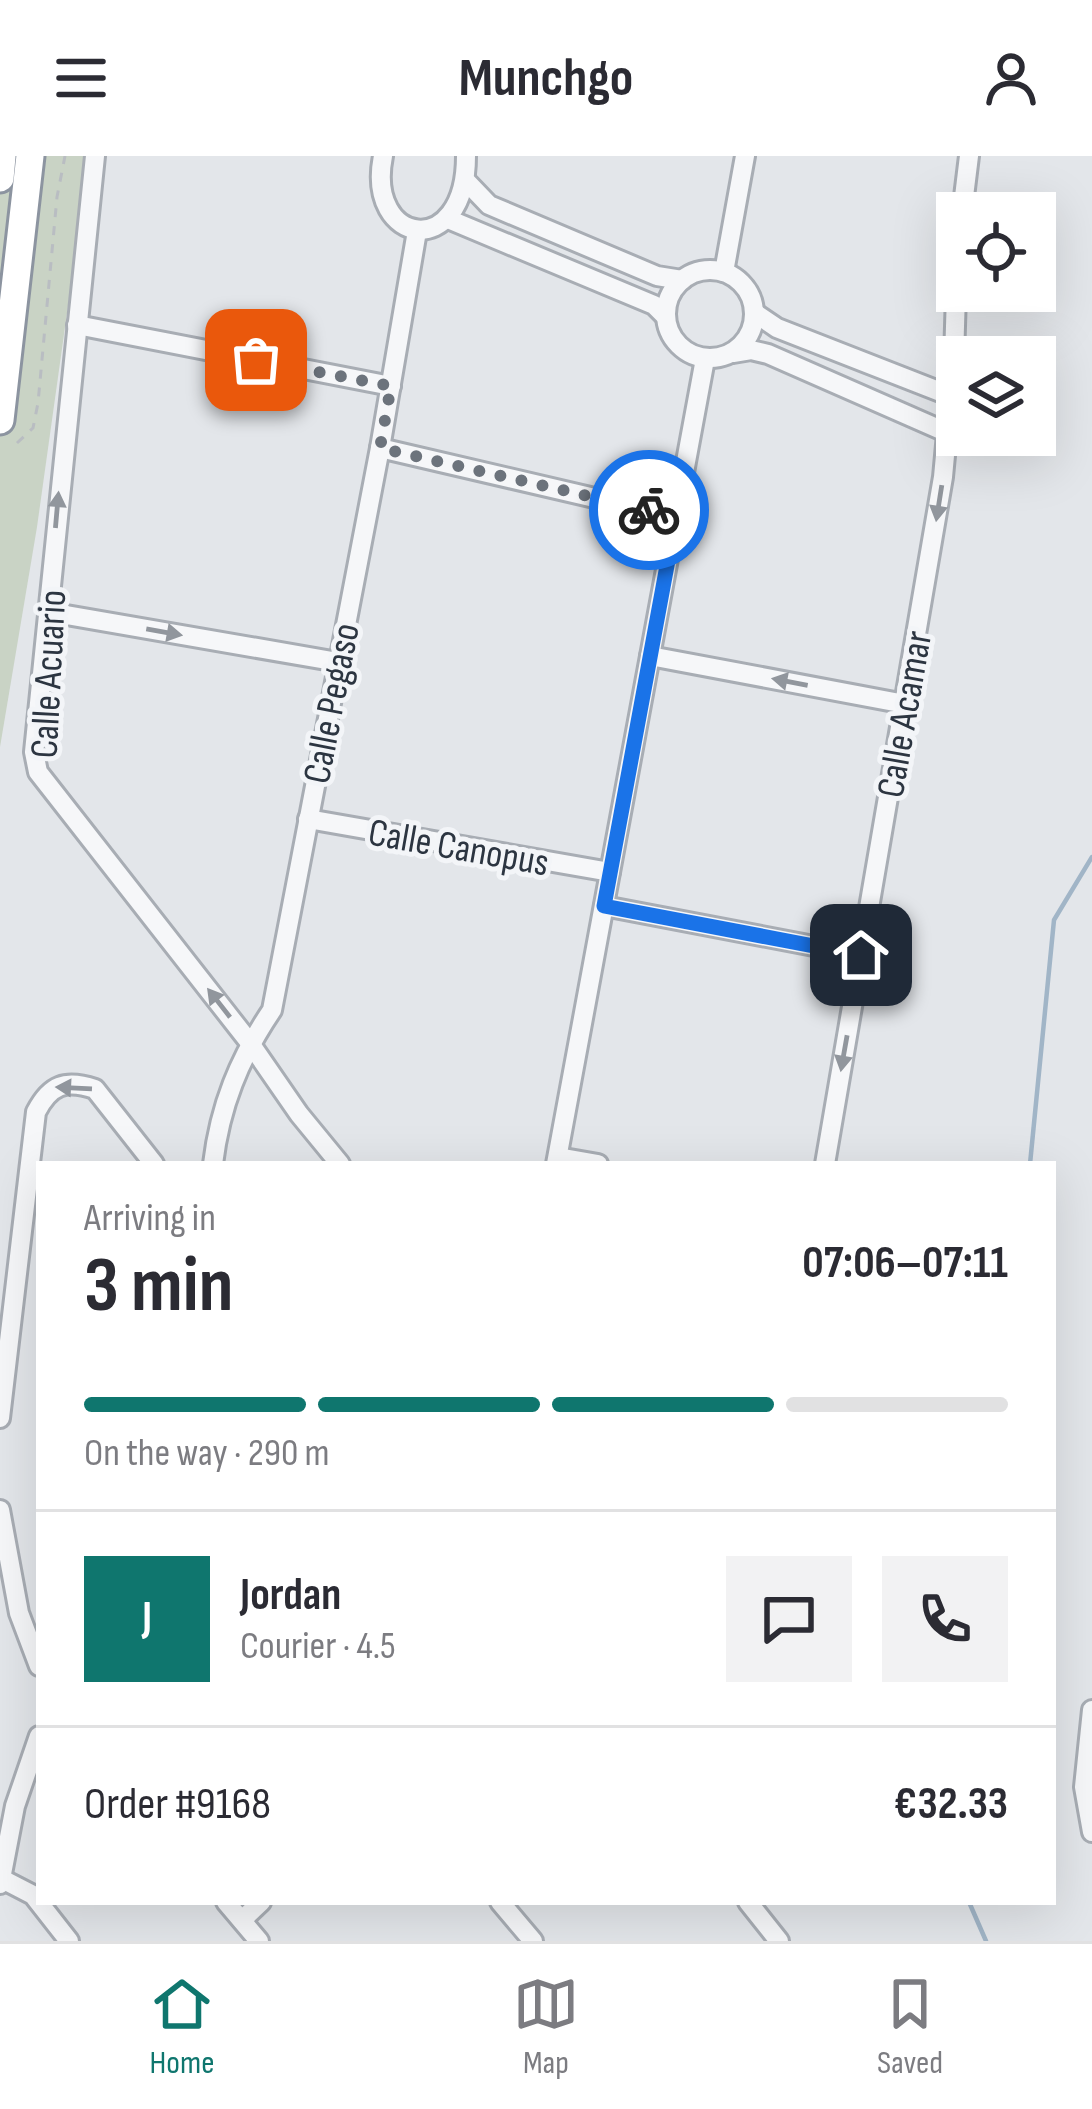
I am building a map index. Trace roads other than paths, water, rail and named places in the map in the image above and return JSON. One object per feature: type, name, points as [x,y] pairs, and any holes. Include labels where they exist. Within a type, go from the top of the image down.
[{"type":"highway","points":[[0,178],[2,156]]},
{"type":"highway","points":[[0,420],[30,156]]},
{"type":"street","name":"Calle Acuario","points":[[94,156],[34,752],[38,772],[338,1161]]},
{"type":"street","points":[[382,156],[385,205],[396,220],[417,231],[448,220],[459,204],[466,181],[466,156]]},
{"type":"street","points":[[724,272],[746,156]]},
{"type":"street","points":[[965,192],[969,156]]},
{"type":"street","points":[[466,181],[489,205],[657,276],[682,280]]},
{"type":"street","points":[[448,220],[654,305],[665,316]]},
{"type":"street","name":"Calle Pegaso","points":[[213,1161],[228,1088],[272,1010],[417,231]]},
{"type":"street","points":[[733,353],[752,332],[755,313],[741,282],[724,272],[704,270],[682,280],[671,291],[665,316],[669,333],[681,348],[705,359],[751,350],[768,353],[936,428]]},
{"type":"street","points":[[755,313],[777,328],[936,390]]},
{"type":"street","points":[[77,325],[391,386]]},
{"type":"street","points":[[557,1160],[705,359]]},
{"type":"street","points":[[380,448],[676,517]]},
{"type":"street","name":"Calle Acamar","points":[[826,1161],[943,456]]},
{"type":"street","points":[[49,612],[338,662]]},
{"type":"street","points":[[650,656],[905,704]]},
{"type":"street","name":"Calle Canopus","points":[[308,819],[610,872]]},
{"type":"street","points":[[604,906],[861,955]]},
{"type":"street","points":[[0,1418],[35,1112],[47,1090],[59,1084],[95,1089],[152,1161]]},
{"type":"street","points":[[0,1510],[19,1613],[36,1658]]},
{"type":"street","points":[[1092,1710],[1084,1786],[1092,1832]]},
{"type":"street","points":[[36,1745],[15,1806],[0,1880],[36,1898]]},
{"type":"street","points":[[41,1905],[69,1941]]},
{"type":"street","points":[[229,1905],[259,1941]]},
{"type":"street","points":[[242,1920],[258,1905]]},
{"type":"street","points":[[503,1905],[533,1941]]},
{"type":"street","points":[[750,1905],[779,1941]]},
{"type":"waterway","points":[[1030,1161],[1054,920],[1092,857]]},
{"type":"waterway","points":[[970,1905],[986,1941]]}]
